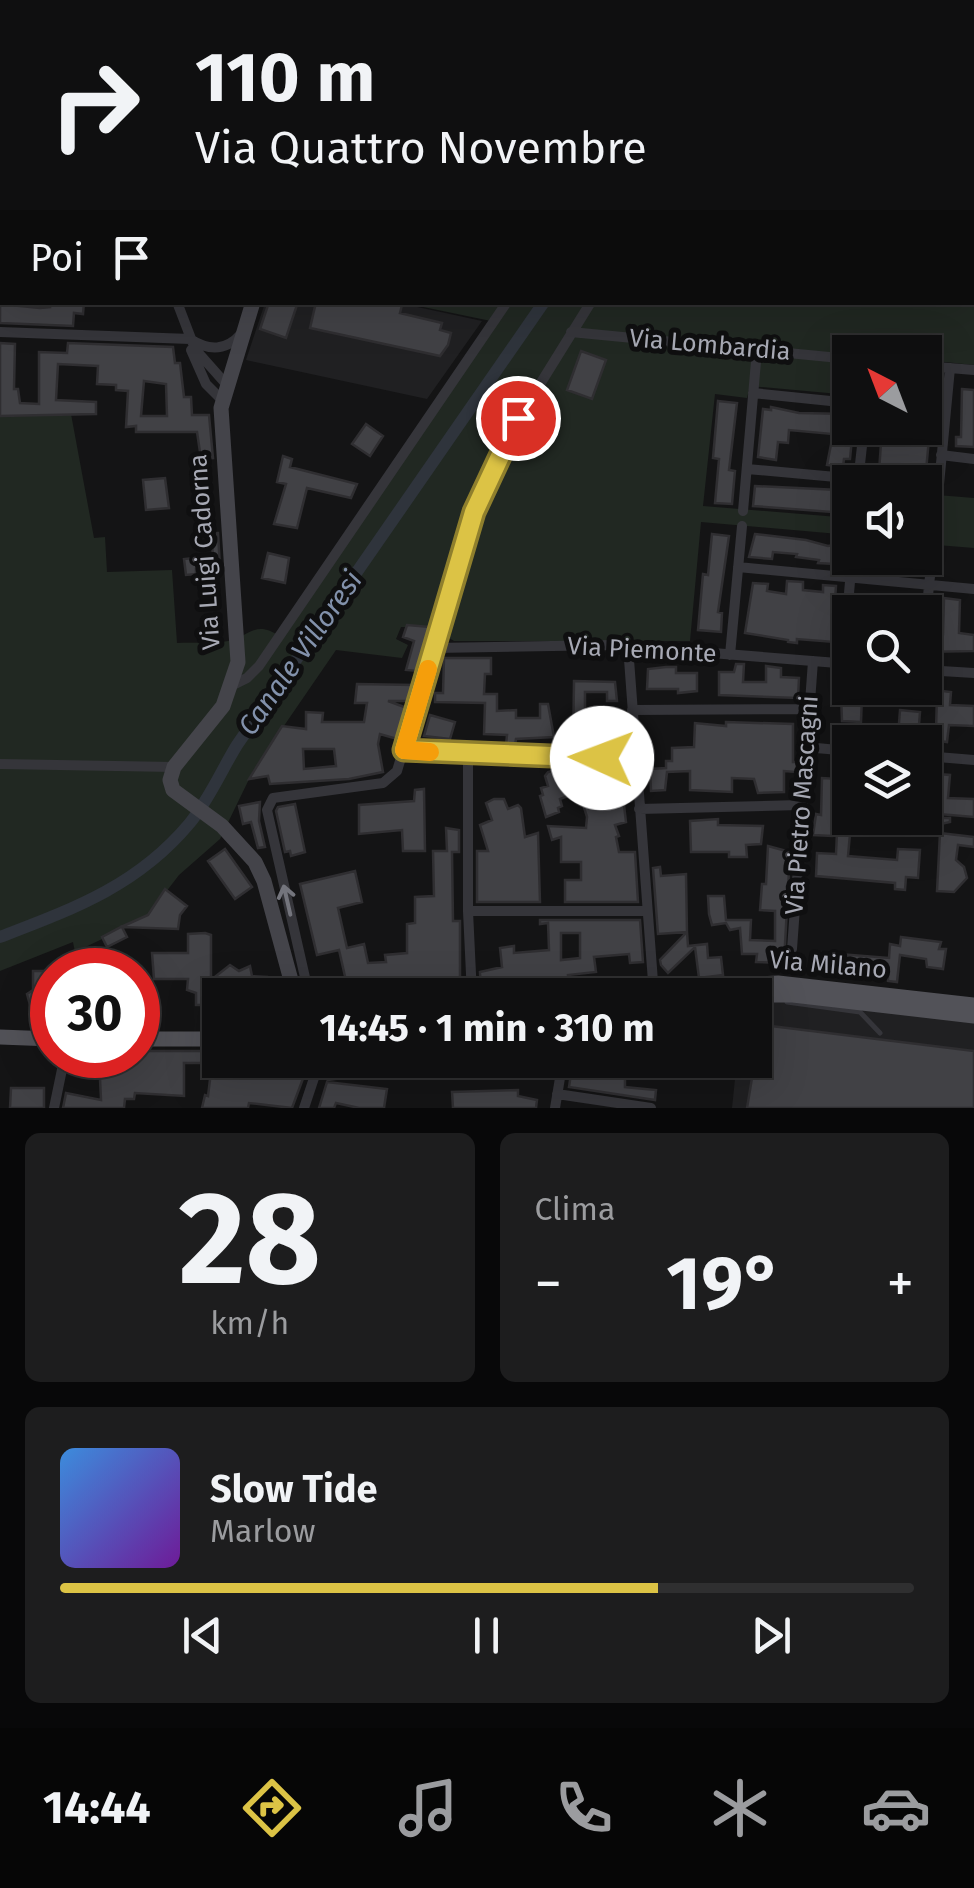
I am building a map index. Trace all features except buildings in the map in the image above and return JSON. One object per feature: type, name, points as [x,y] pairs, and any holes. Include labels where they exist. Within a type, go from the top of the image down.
[{"type":"main road","name":"Via Milano","points":[[772,983],[974,1005]]},
{"type":"main road","name":"Via Milano","points":[[772,994],[974,1016]]},
{"type":"main road","points":[[0,1037],[30,1038]]},
{"type":"main road","points":[[160,1039],[202,1039]]},
{"type":"street","points":[[178,305],[190,339],[224,392]]},
{"type":"street","name":"Via Luigi Cadorna","points":[[174,766],[216,716],[232,685],[238,639],[224,392],[251,305]]},
{"type":"street","points":[[232,685],[259,666],[505,305]]},
{"type":"street","points":[[305,978],[267,810],[269,804],[274,798],[383,784],[396,771],[474,512],[518,418],[589,305]]},
{"type":"street","points":[[0,332],[190,339],[206,348],[226,347],[242,334],[245,325]]},
{"type":"street","name":"Via Lombardia","points":[[571,332],[832,356]]},
{"type":"street","points":[[743,510],[757,350]]},
{"type":"street","points":[[942,367],[974,370]]},
{"type":"street","points":[[941,465],[950,368]]},
{"type":"street","points":[[753,392],[832,401]]},
{"type":"street","points":[[942,456],[974,459]]},
{"type":"street","points":[[747,469],[832,478]]},
{"type":"street","points":[[730,655],[742,526]]},
{"type":"street","points":[[738,567],[974,589]]},
{"type":"street","points":[[928,595],[930,575]]},
{"type":"street","points":[[849,595],[850,577]]},
{"type":"street","points":[[628,646],[652,978]]},
{"type":"street","name":"Via Piemonte","points":[[434,648],[628,646],[832,663]]},
{"type":"street","name":"Via Pietro Mascagni","points":[[792,950],[813,661]]},
{"type":"street","points":[[942,671],[974,674]]},
{"type":"street","points":[[632,710],[809,709]]},
{"type":"street","points":[[805,747],[832,749]]},
{"type":"street","points":[[404,750],[636,759]]},
{"type":"street","points":[[468,754],[471,978]]},
{"type":"street","points":[[942,757],[974,760]]},
{"type":"street","points":[[0,764],[174,766],[170,780],[177,794],[217,822],[245,849],[262,875],[290,978]]},
{"type":"street","points":[[639,809],[800,805]]},
{"type":"street","points":[[468,910],[646,910]]},
{"type":"street","points":[[54,1108],[60,1078]]},
{"type":"street","points":[[304,1108],[314,1078]]},
{"type":"street","points":[[555,1108],[559,1078]]},
{"type":"street","points":[[556,1094],[651,1108]]},
{"type":"lane","points":[[772,998],[860,1012],[880,1033]]},
{"type":"shaded area","points":[[264,305],[408,305],[482,321],[427,399],[246,360]]},
{"type":"shaded area","points":[[414,305],[974,305],[974,365],[942,362],[942,335],[832,335],[832,393],[750,386],[747,398],[715,394],[703,506],[832,517],[832,533],[701,522],[690,641],[454,641],[433,628],[401,627],[396,639],[408,645],[402,658],[336,650],[253,771],[220,839],[179,875],[146,918],[83,948],[74,948],[73,942],[58,948],[30,948],[30,959],[0,971],[0,417],[71,414],[94,538],[105,537],[107,572],[172,570],[177,643],[228,641],[259,629],[281,637],[491,321]]},
{"type":"shaded area","points":[[942,495],[974,498],[974,548],[942,545]]},
{"type":"shaded area","points":[[772,997],[974,1016],[974,1108],[732,1108],[735,1078],[772,1078]]},
{"type":"waterway","name":"Canale Villoresi","points":[[0,937],[126,880],[169,846],[189,824],[237,745],[542,305]]},
{"type":"slow traffic","points":[[428,669],[404,750],[430,752]]},
{"type":"route","points":[[518,418],[474,512],[404,750],[602,758]]}]
